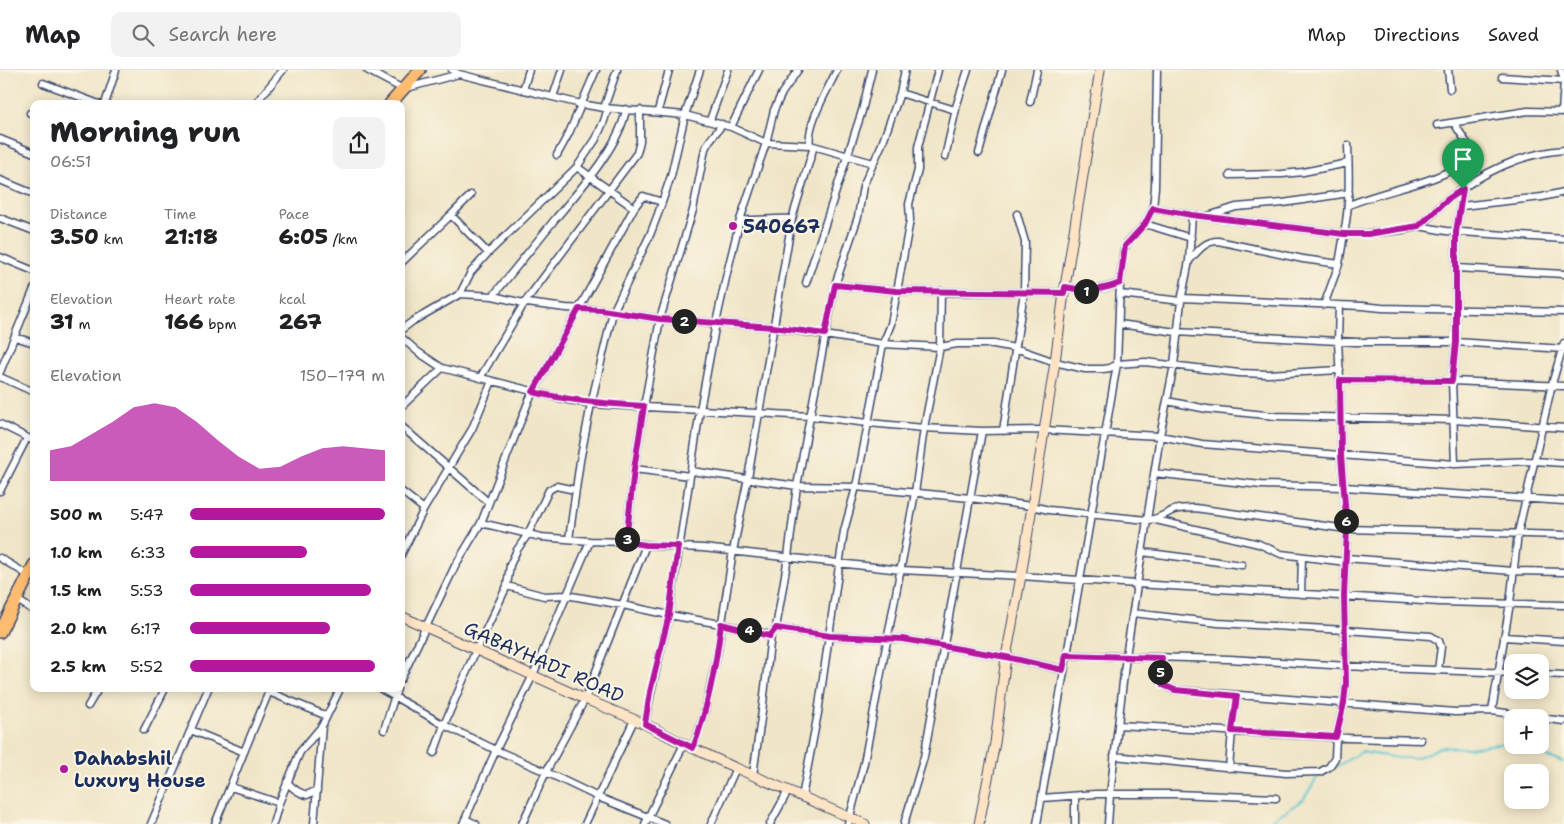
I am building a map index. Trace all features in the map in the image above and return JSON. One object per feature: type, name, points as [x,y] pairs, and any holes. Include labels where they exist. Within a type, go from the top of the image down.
[{"type":"highway","points":[[394,100],[420,70]]},
{"type":"highway","points":[[0,632],[30,572]]},
{"type":"street","points":[[106,100],[116,70]]},
{"type":"street","points":[[258,100],[283,70]]},
{"type":"street","points":[[366,70],[404,89],[459,74]]},
{"type":"street","points":[[452,70],[459,74],[581,104],[606,108],[658,111],[710,120],[732,127],[766,142],[812,146],[873,163]]},
{"type":"street","points":[[523,90],[529,70]]},
{"type":"street","points":[[553,97],[562,70]]},
{"type":"street","points":[[557,155],[569,133],[596,70]]},
{"type":"street","points":[[460,294],[471,272],[488,253],[577,167],[596,139],[604,121],[617,70]]},
{"type":"street","points":[[658,111],[669,70]]},
{"type":"street","points":[[569,539],[575,490],[591,404],[613,312],[650,235],[662,202],[671,176],[685,115],[700,70]]},
{"type":"street","points":[[710,120],[728,70]]},
{"type":"street","points":[[732,127],[759,70]]},
{"type":"street","points":[[645,724],[650,692],[669,615],[678,546],[716,323],[740,220],[766,142],[774,110],[782,93],[798,70]]},
{"type":"street","points":[[693,748],[705,711],[713,676],[733,551],[748,478],[792,218],[812,146],[810,133],[818,109],[836,70]]},
{"type":"street","points":[[806,283],[862,111],[872,70]]},
{"type":"street","points":[[753,775],[770,636],[776,628],[797,486],[835,285],[858,217],[862,187],[882,144],[906,70]]},
{"type":"street","points":[[802,797],[818,713],[847,518],[856,487],[874,385],[883,344],[890,324],[910,220],[909,204],[918,170],[918,147],[938,70]]},
{"type":"street","points":[[945,157],[956,109],[968,70]]},
{"type":"street","points":[[979,153],[1002,70]]},
{"type":"street","points":[[1030,102],[1037,70]]},
{"type":"street","points":[[979,824],[995,743],[1006,657],[1021,576],[1055,362],[1064,290],[1100,70]]},
{"type":"street","points":[[1037,824],[1117,364],[1120,283],[1124,250],[1128,242],[1145,224],[1153,208],[1158,70]]},
{"type":"street","points":[[1448,70],[1450,90]]},
{"type":"street","points":[[1437,125],[1528,111],[1563,112],[1564,81],[1561,70]]},
{"type":"street","points":[[1502,77],[1564,81]]},
{"type":"street","points":[[43,82],[90,100]]},
{"type":"street","points":[[900,92],[953,110],[956,109]]},
{"type":"street","points":[[493,296],[591,176],[622,127],[626,109]]},
{"type":"street","points":[[480,378],[526,302],[638,153],[640,110]]},
{"type":"street","points":[[1348,205],[1429,181],[1470,159],[1472,151],[1454,123]]},
{"type":"street","points":[[626,542],[634,469],[660,319],[694,210],[705,148],[708,142],[718,133],[722,124]]},
{"type":"street","points":[[0,139],[30,151]]},
{"type":"street","points":[[1324,305],[1339,264],[1344,234],[1349,194],[1348,145]]},
{"type":"street","points":[[1419,226],[1448,199],[1494,171],[1516,160],[1564,150]]},
{"type":"street","points":[[1230,175],[1303,172],[1348,163]]},
{"type":"street","points":[[577,167],[634,208]]},
{"type":"street","points":[[0,180],[30,192]]},
{"type":"street","points":[[1455,464],[1452,381],[1456,342],[1456,232],[1463,189]]},
{"type":"street","points":[[1460,206],[1542,197],[1564,192]]},
{"type":"street","points":[[1206,216],[1236,207],[1349,194]]},
{"type":"street","points":[[405,259],[470,195]]},
{"type":"street","points":[[405,671],[455,566],[481,523],[533,392],[634,208],[643,196],[662,202]]},
{"type":"street","points":[[1153,208],[1192,215],[1344,234],[1368,234],[1419,226],[1456,232],[1564,239]]},
{"type":"street","points":[[1003,430],[1024,292],[1025,242],[1017,214]]},
{"type":"street","points":[[451,215],[488,253]]},
{"type":"street","points":[[1108,824],[1126,656],[1160,436],[1174,365],[1176,332],[1189,262],[1192,215]]},
{"type":"street","points":[[0,218],[30,229]]},
{"type":"street","points":[[740,220],[756,221],[770,218],[792,218]]},
{"type":"street","points":[[1145,224],[1191,238]]},
{"type":"street","points":[[1189,262],[1203,246],[1212,241],[1218,241],[1303,259],[1339,264]]},
{"type":"street","points":[[0,257],[30,269]]},
{"type":"street","points":[[1456,268],[1564,274]]},
{"type":"street","points":[[835,285],[896,291],[1024,292],[1090,291],[1120,283]]},
{"type":"street","points":[[849,821],[864,763],[915,493],[924,428],[940,347],[941,291]]},
{"type":"street","points":[[405,327],[460,294],[493,296],[660,319],[773,327],[883,344],[940,347],[976,344],[1015,348],[1055,362],[1094,369],[1110,368],[1117,364],[1145,362],[1239,373],[1268,374],[1340,370]]},
{"type":"street","points":[[1120,294],[1181,300],[1339,304],[1382,308],[1564,312]]},
{"type":"street","points":[[0,372],[30,300]]},
{"type":"street","points":[[1114,756],[1286,774],[1320,772],[1330,767],[1336,758],[1336,737],[1346,692],[1344,596],[1347,529],[1341,455],[1339,304]]},
{"type":"street","points":[[1119,324],[1176,332],[1356,342],[1456,342],[1564,347],[1552,384],[1518,533],[1510,603],[1492,711]]},
{"type":"street","points":[[16,337],[30,342]]},
{"type":"street","points":[[405,340],[429,361],[442,368],[563,400],[591,404],[810,416],[924,428],[982,431],[1044,430],[1160,436],[1202,444],[1455,464],[1534,461],[1564,463]]},
{"type":"street","points":[[405,403],[442,368]]},
{"type":"street","points":[[0,377],[30,390]]},
{"type":"street","points":[[1340,380],[1452,381],[1564,386]]},
{"type":"street","points":[[405,547],[424,509],[472,429],[492,381]]},
{"type":"street","points":[[1167,401],[1207,409],[1275,416],[1454,420],[1542,428],[1564,428]]},
{"type":"street","points":[[0,424],[30,439]]},
{"type":"street","points":[[405,429],[488,502]]},
{"type":"street","points":[[904,824],[924,756],[982,431]]},
{"type":"street","points":[[0,491],[27,438]]},
{"type":"street","points":[[634,469],[748,478],[797,486],[856,487],[970,498],[1049,510],[1156,520],[1259,544],[1281,554],[1302,557],[1513,571],[1564,572]]},
{"type":"street","points":[[1154,473],[1261,485],[1344,487],[1564,501]]},
{"type":"street","points":[[434,753],[476,650],[507,586],[513,558],[528,534],[549,490],[556,486],[575,490]]},
{"type":"street","points":[[405,494],[424,509]]},
{"type":"street","points":[[1156,520],[1172,511],[1182,508],[1195,508],[1347,529],[1564,535]]},
{"type":"street","points":[[481,523],[528,534],[569,539],[733,551],[901,570],[1440,602],[1564,605]]},
{"type":"street","points":[[476,824],[464,822],[496,750],[533,675],[590,541]]},
{"type":"street","points":[[522,824],[546,772],[585,699],[646,545]]},
{"type":"street","points":[[1142,552],[1242,565]]},
{"type":"street","points":[[1301,594],[1302,557]]},
{"type":"street","points":[[0,558],[30,570]]},
{"type":"street","points":[[507,586],[544,596],[566,595],[623,604],[770,636]]},
{"type":"street","points":[[16,599],[30,608]]},
{"type":"street","points":[[1133,613],[1218,623],[1431,636],[1439,641],[1441,647],[1438,670]]},
{"type":"street","name":"GABAYHADI ROAD","points":[[405,618],[645,724],[849,821],[865,824]]},
{"type":"street","points":[[776,628],[830,636],[888,638],[945,646],[1063,670]]},
{"type":"street","points":[[1504,637],[1564,641]]},
{"type":"street","points":[[1066,655],[1220,658],[1504,672]]},
{"type":"street","points":[[1162,658],[1160,678],[1163,685],[1175,690],[1455,712],[1492,711],[1504,713]]},
{"type":"street","points":[[1549,674],[1564,675]]},
{"type":"street","points":[[88,706],[96,692]]},
{"type":"street","points":[[144,730],[163,692]]},
{"type":"street","points":[[151,824],[206,692]]},
{"type":"street","points":[[215,824],[268,692]]},
{"type":"street","points":[[273,692],[327,716]]},
{"type":"street","points":[[273,824],[279,803],[300,752],[322,726],[339,692]]},
{"type":"street","points":[[386,692],[444,725],[496,750],[647,821],[665,824]]},
{"type":"street","points":[[384,730],[395,692]]},
{"type":"street","points":[[1229,768],[1237,696]]},
{"type":"street","points":[[1549,719],[1564,721]]},
{"type":"street","points":[[585,824],[634,720]]},
{"type":"street","points":[[1118,724],[1421,740]]},
{"type":"street","points":[[314,824],[322,726]]},
{"type":"street","points":[[191,730],[244,752]]},
{"type":"street","points":[[647,821],[684,744]]},
{"type":"street","points":[[711,824],[736,768]]},
{"type":"street","points":[[287,782],[301,794],[307,795],[317,790]]},
{"type":"street","points":[[231,787],[279,803]]},
{"type":"street","points":[[770,824],[788,791]]},
{"type":"street","points":[[1042,798],[1110,794],[1175,794],[1276,798]]},
{"type":"street","points":[[1075,796],[1075,824]]},
{"type":"waterway","points":[[1265,824],[1303,800],[1317,778],[1361,752],[1398,758],[1415,758],[1440,747],[1468,748],[1504,743]]},
{"type":"waterway","points":[[1538,754],[1564,762]]},
{"type":"place","name":"540667","points":[[733,226]]},
{"type":"place","name":"Dahabshil Luxury House","points":[[64,769]]},
{"type":"route","points":[[1463,189],[1456,232],[1456,342],[1452,381],[1340,380],[1341,455],[1347,529],[1344,596],[1346,692],[1336,737],[1232,731],[1237,696],[1175,690],[1163,685],[1160,678],[1162,658],[1066,655],[1063,670],[1006,657],[902,639],[830,636],[776,628],[770,636],[721,624],[718,655],[705,711],[693,748],[645,724],[650,692],[661,654],[669,615],[678,546],[658,546],[626,542],[634,469],[644,406],[591,404],[563,400],[533,392],[579,309],[602,310],[660,319],[773,327],[825,334],[835,285],[896,291],[1064,293],[1065,287],[1090,291],[1113,286],[1120,283],[1125,246],[1145,224],[1153,208],[1192,215],[1344,234],[1368,234],[1419,226],[1448,199],[1463,189]]}]
